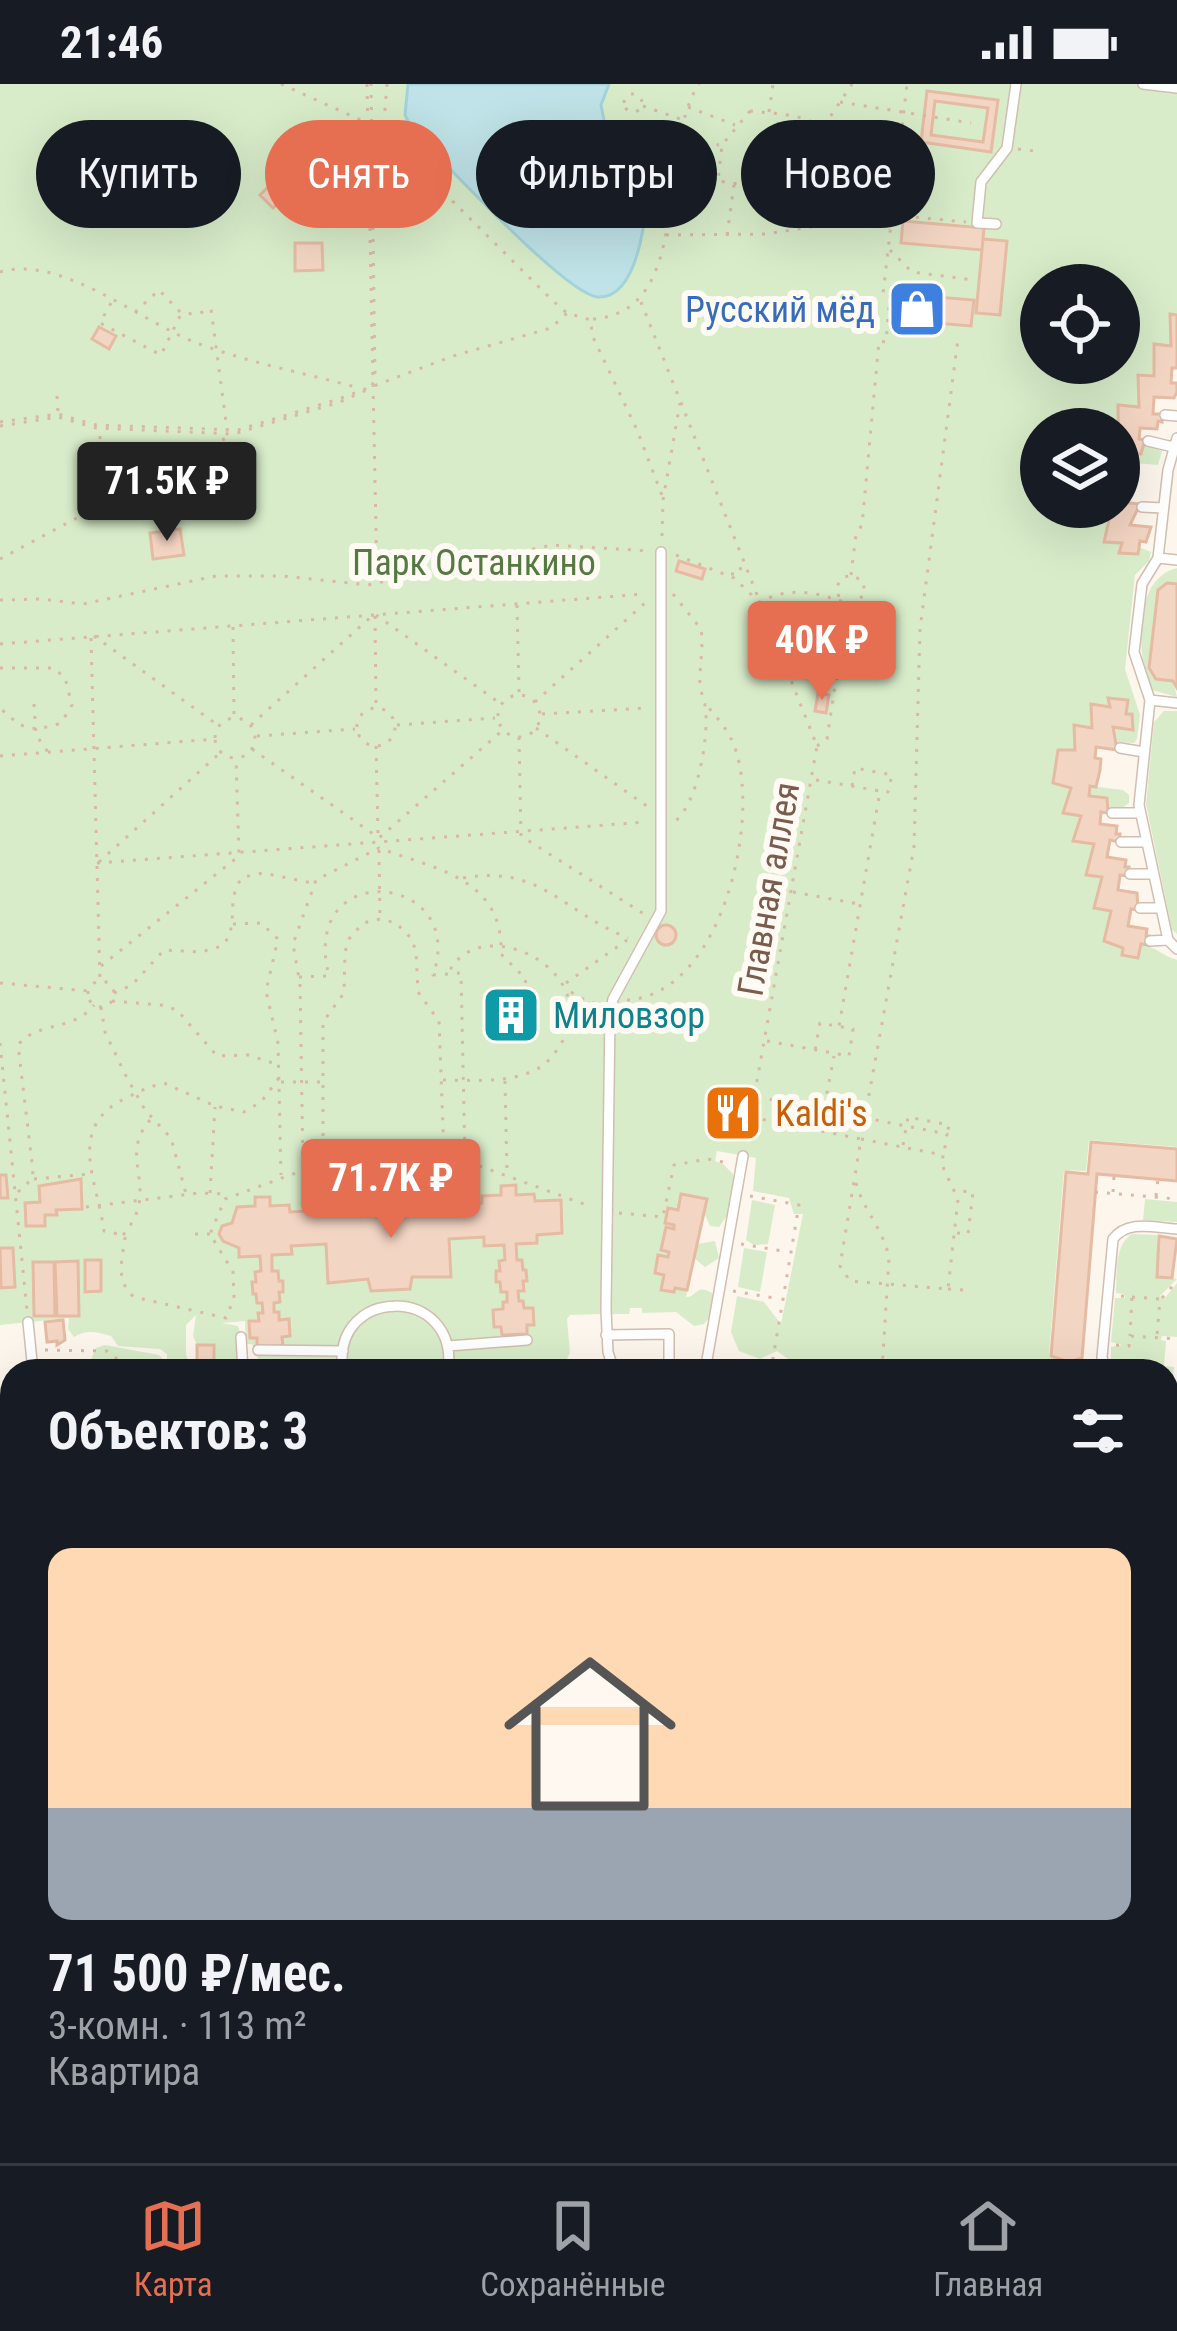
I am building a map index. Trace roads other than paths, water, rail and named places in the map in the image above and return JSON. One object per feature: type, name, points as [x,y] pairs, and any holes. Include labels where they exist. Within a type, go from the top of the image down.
[{"type":"lane","points":[[996,224],[976,223],[982,179],[1007,148],[1016,84]]},
{"type":"lane","points":[[1143,84],[1177,88]]},
{"type":"lane","points":[[1148,441],[1175,443],[1156,533],[1158,558],[1142,584],[1134,652],[1150,700],[1140,813],[1172,944],[1150,941]]},
{"type":"lane","points":[[1142,506],[1163,508]]},
{"type":"lane","points":[[611,1359],[606,1335],[612,1002],[661,911],[661,552]]},
{"type":"lane","points":[[1158,558],[1177,560]]},
{"type":"lane","points":[[1150,700],[1177,703]]},
{"type":"lane","points":[[1120,748],[1144,752]]},
{"type":"lane","points":[[1112,812],[1140,813]]},
{"type":"lane","points":[[1121,842],[1146,842]]},
{"type":"lane","points":[[1130,874],[1153,874]]},
{"type":"lane","points":[[1140,908],[1161,908]]},
{"type":"lane","points":[[707,1359],[743,1161]]},
{"type":"lane","points":[[1104,1359],[1112,1247],[1118,1232],[1134,1226],[1177,1229]]},
{"type":"lane","points":[[343,1359],[350,1330],[361,1318],[391,1305],[408,1306],[430,1318],[448,1346],[448,1359]]},
{"type":"lane","points":[[28,1322],[32,1359]]},
{"type":"lane","points":[[606,1335],[669,1334],[669,1359]]},
{"type":"lane","points":[[242,1336],[243,1359]]},
{"type":"lane","points":[[448,1346],[527,1340]]},
{"type":"lane","points":[[258,1350],[343,1351]]},
{"type":"water","points":[[408,84],[609,84],[601,105],[604,120],[476,120],[476,196],[452,171],[452,120],[408,120]]},
{"type":"water","points":[[509,228],[643,228],[625,281],[613,293],[598,297]]},
{"type":"place","name":"Русский мёд","points":[[917,309]]},
{"type":"place","name":"Миловзор","points":[[511,1015]]},
{"type":"place","name":"Kaldi's","points":[[733,1113]]},
{"type":"park label","name":"Парк Останкино","points":[[474,562]]}]
